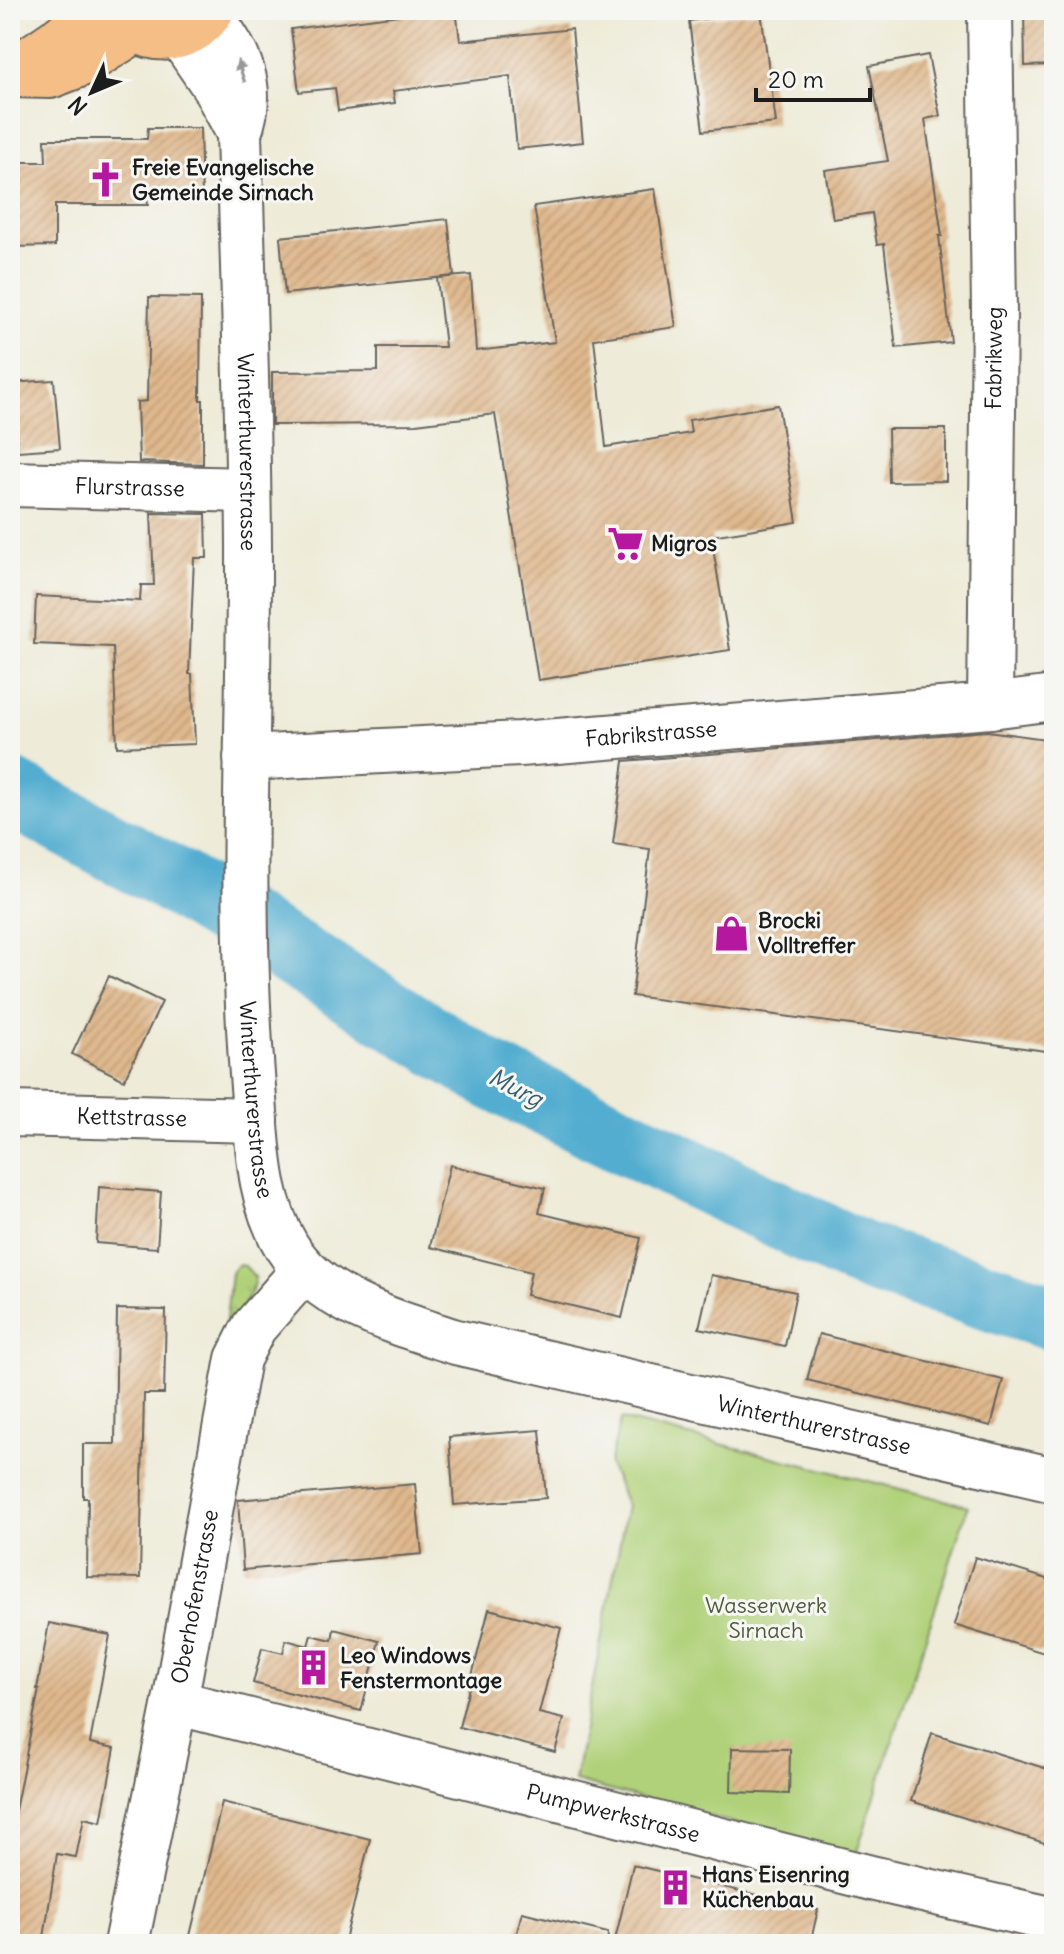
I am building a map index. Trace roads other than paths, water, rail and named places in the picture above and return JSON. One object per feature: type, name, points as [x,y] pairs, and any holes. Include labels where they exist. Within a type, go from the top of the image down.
[{"type":"main road","points":[[10,74],[63,36],[92,10]]},
{"type":"main road","points":[[10,74],[50,76],[84,63],[124,21],[149,37],[201,20]]},
{"type":"street","name":"Fabrikweg","points":[[990,10],[994,311],[990,706]]},
{"type":"street","name":"Winterthurerstrasse","points":[[201,20],[212,83],[239,133],[248,490],[247,1014],[262,1187],[287,1247],[303,1271],[355,1304],[400,1324],[456,1342],[1054,1480]]},
{"type":"street","name":"Flurstrasse","points":[[10,484],[248,490]]},
{"type":"street","name":"Fabrikstrasse","points":[[246,758],[520,744],[990,706],[1054,698]]},
{"type":"street","name":"Kettstrasse","points":[[10,1114],[256,1120]]},
{"type":"street","name":"Oberhofenstrasse","points":[[126,1944],[175,1702],[238,1359],[254,1327],[303,1271]]},
{"type":"street","name":"Pumpwerkstrasse","points":[[175,1702],[871,1878],[1054,1920]]},
{"type":"waterway","name":"Murg","points":[[10,792],[169,878],[492,1076],[865,1257],[1054,1315]]},
{"type":"place","name":"Freie Evangelische Gemeinde Sirnach","points":[[106,180]]},
{"type":"place","name":"Migros","points":[[625,543]]},
{"type":"place","name":"Brocki Volltreffer","points":[[732,933]]},
{"type":"place","name":"Leo Windows Fenstermontage","points":[[314,1668]]},
{"type":"place","name":"Hans Eisenring Küchenbau","points":[[676,1887]]},
{"type":"park label","name":"Wasserwerk Sirnach","points":[[766,1618]]}]
